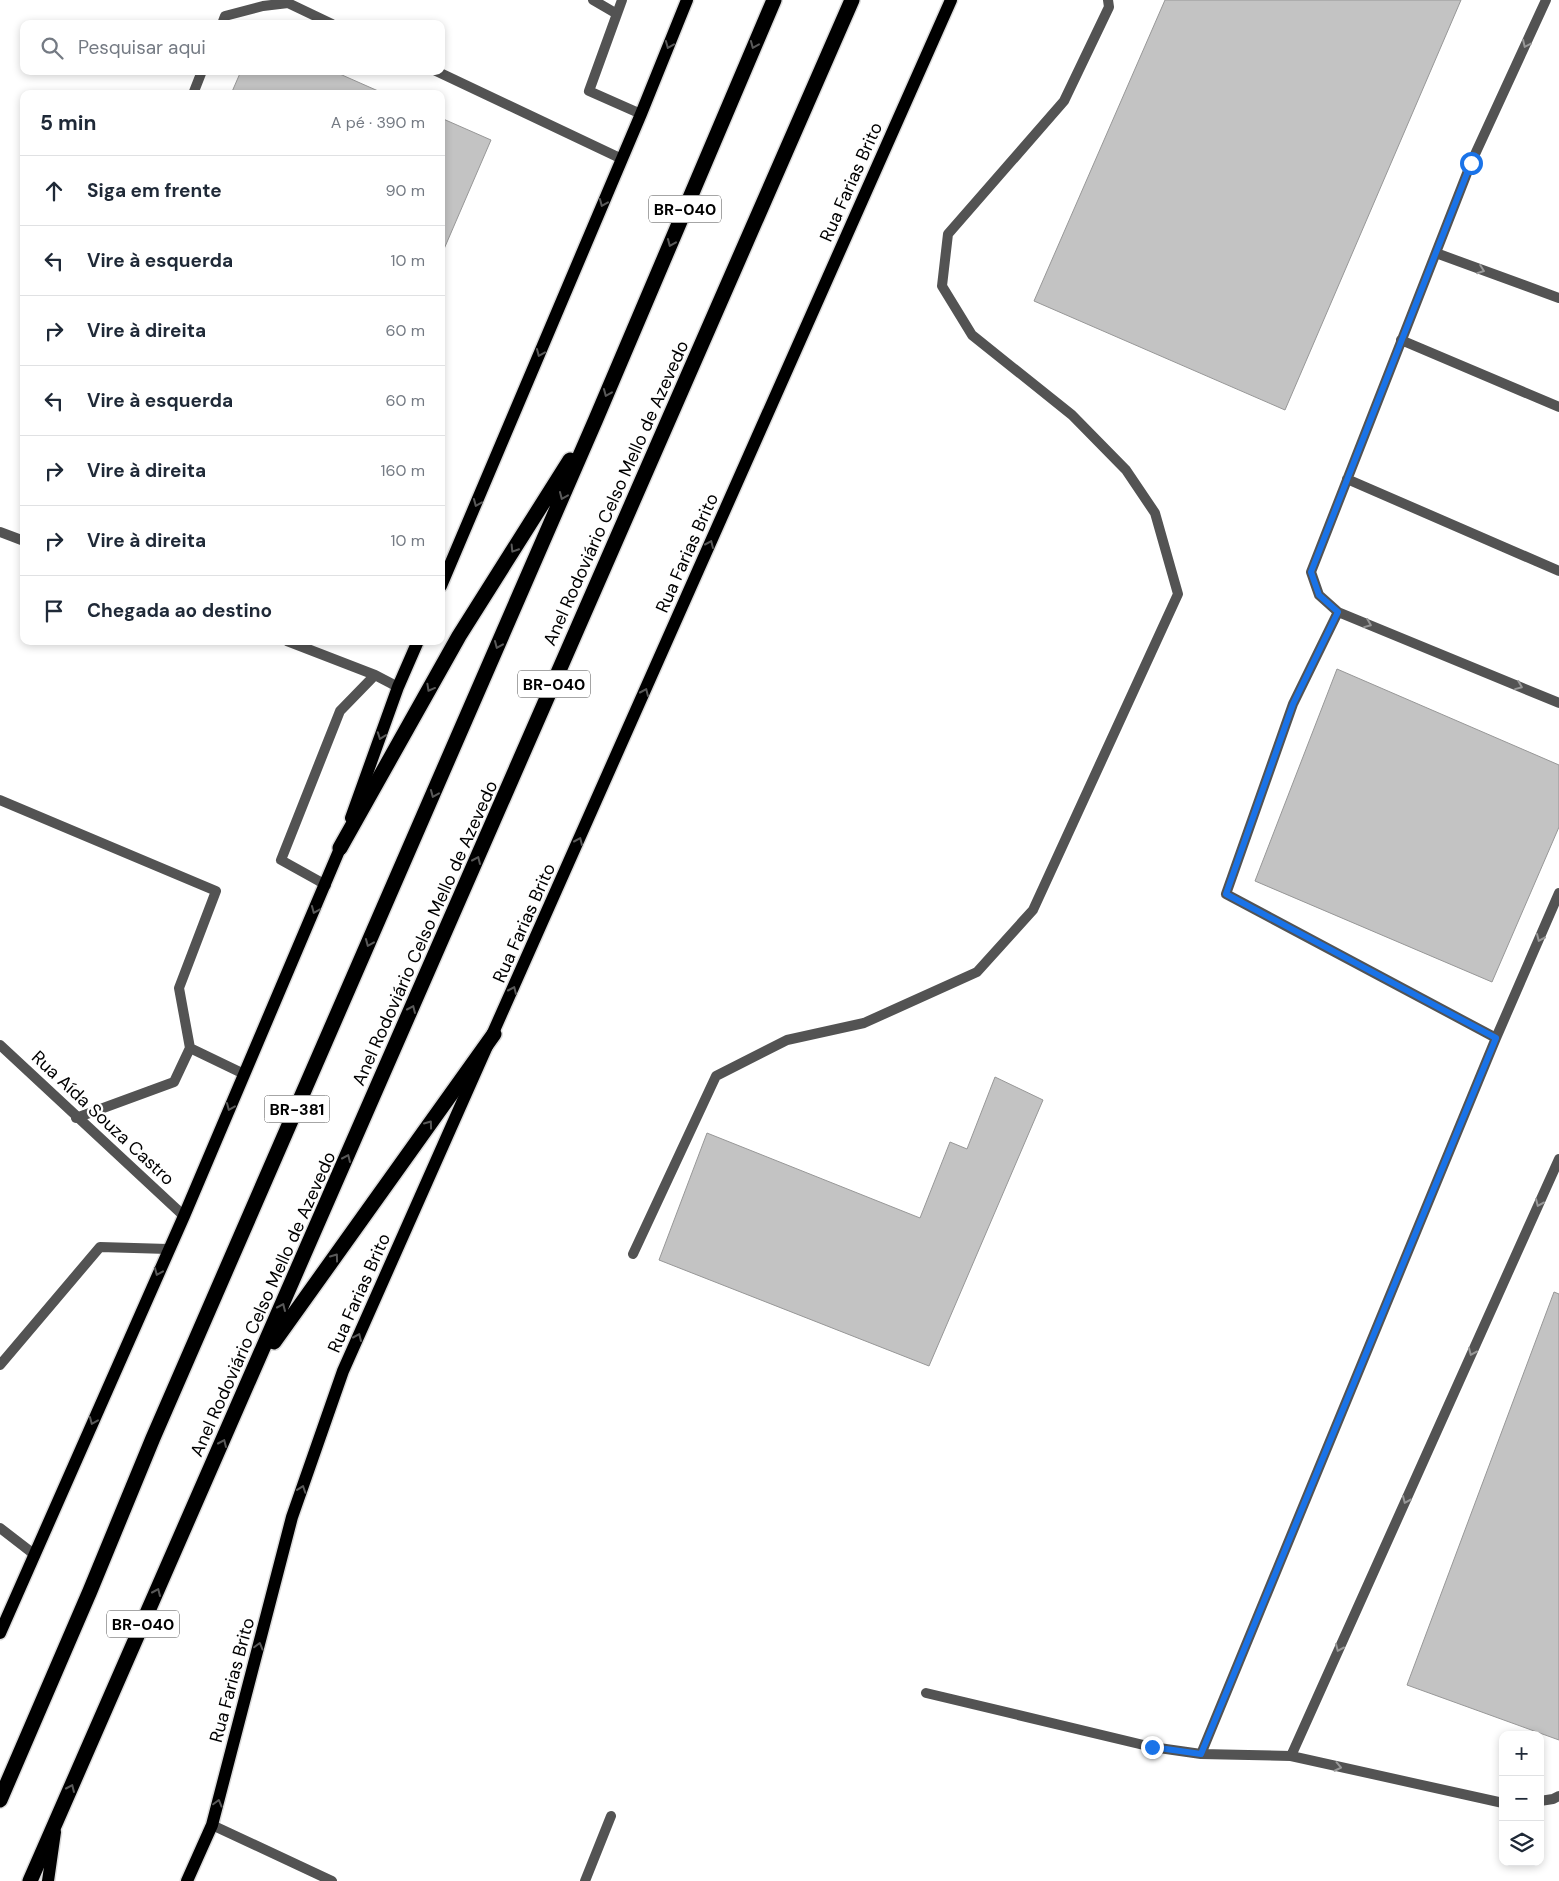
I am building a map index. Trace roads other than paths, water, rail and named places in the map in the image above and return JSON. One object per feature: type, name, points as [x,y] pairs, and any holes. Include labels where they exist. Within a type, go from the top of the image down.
[{"type":"highway","name":"BR-040","points":[[596,419],[774,0]]},
{"type":"highway","name":"Anel Rodoviário Celso Mello de Azevedo","points":[[30,1881],[256,1368],[852,0]]},
{"type":"highway","points":[[340,848],[459,636],[596,419]]},
{"type":"highway","name":"BR-381","points":[[0,1800],[90,1591],[153,1438],[596,419]]},
{"type":"highway","points":[[256,1368],[494,1034]]},
{"type":"main road","points":[[445,577],[641,114],[687,0]]},
{"type":"main road","name":"Rua Farias Brito","points":[[187,1881],[212,1825],[292,1517],[343,1371],[494,1034],[950,0]]},
{"type":"main road","points":[[0,1633],[184,1216],[326,885],[398,687],[416,645]]},
{"type":"main road","points":[[48,1881],[57,1820]]},
{"type":"street","points":[[593,0],[616,14]]},
{"type":"street","points":[[622,0],[589,91],[641,114]]},
{"type":"street","points":[[632,1254],[716,1076],[788,1040],[864,1023],[977,972],[1033,910],[1178,594],[1154,513],[1126,470],[1072,415],[972,335],[942,286],[948,234],[1064,101],[1109,6],[1108,0]]},
{"type":"street","points":[[1546,0],[1471,163],[1311,572],[1319,595],[1338,612],[1559,703]]},
{"type":"street","points":[[224,20],[225,16],[263,6],[288,4],[323,20]]},
{"type":"street","points":[[195,90],[200,75]]},
{"type":"street","points":[[445,75],[622,158]]},
{"type":"street","points":[[1436,252],[1559,298]]},
{"type":"street","points":[[1401,340],[1559,407]]},
{"type":"street","points":[[1347,479],[1559,571]]},
{"type":"street","points":[[0,532],[20,540]]},
{"type":"street","points":[[1338,612],[1293,704],[1226,894],[1496,1038]]},
{"type":"street","points":[[297,645],[375,675],[398,687]]},
{"type":"street","points":[[326,885],[281,860],[340,711],[375,675]]},
{"type":"street","points":[[0,800],[216,891],[179,988],[190,1048],[174,1082],[76,1118]]},
{"type":"street","points":[[1201,1754],[1496,1038],[1559,893]]},
{"type":"street","name":"Rua Aída Souza Castro","points":[[0,1044],[76,1118],[184,1216]]},
{"type":"street","points":[[190,1048],[244,1074]]},
{"type":"street","points":[[1290,1756],[1559,1159]]},
{"type":"street","points":[[0,1365],[100,1247],[168,1249]]},
{"type":"street","points":[[0,1528],[35,1555]]},
{"type":"street","points":[[926,1693],[1152,1747],[1201,1754],[1290,1756],[1499,1802]]},
{"type":"street","points":[[1544,1800],[1559,1796]]},
{"type":"street","points":[[585,1881],[612,1816]]},
{"type":"street","points":[[212,1825],[332,1881]]}]
